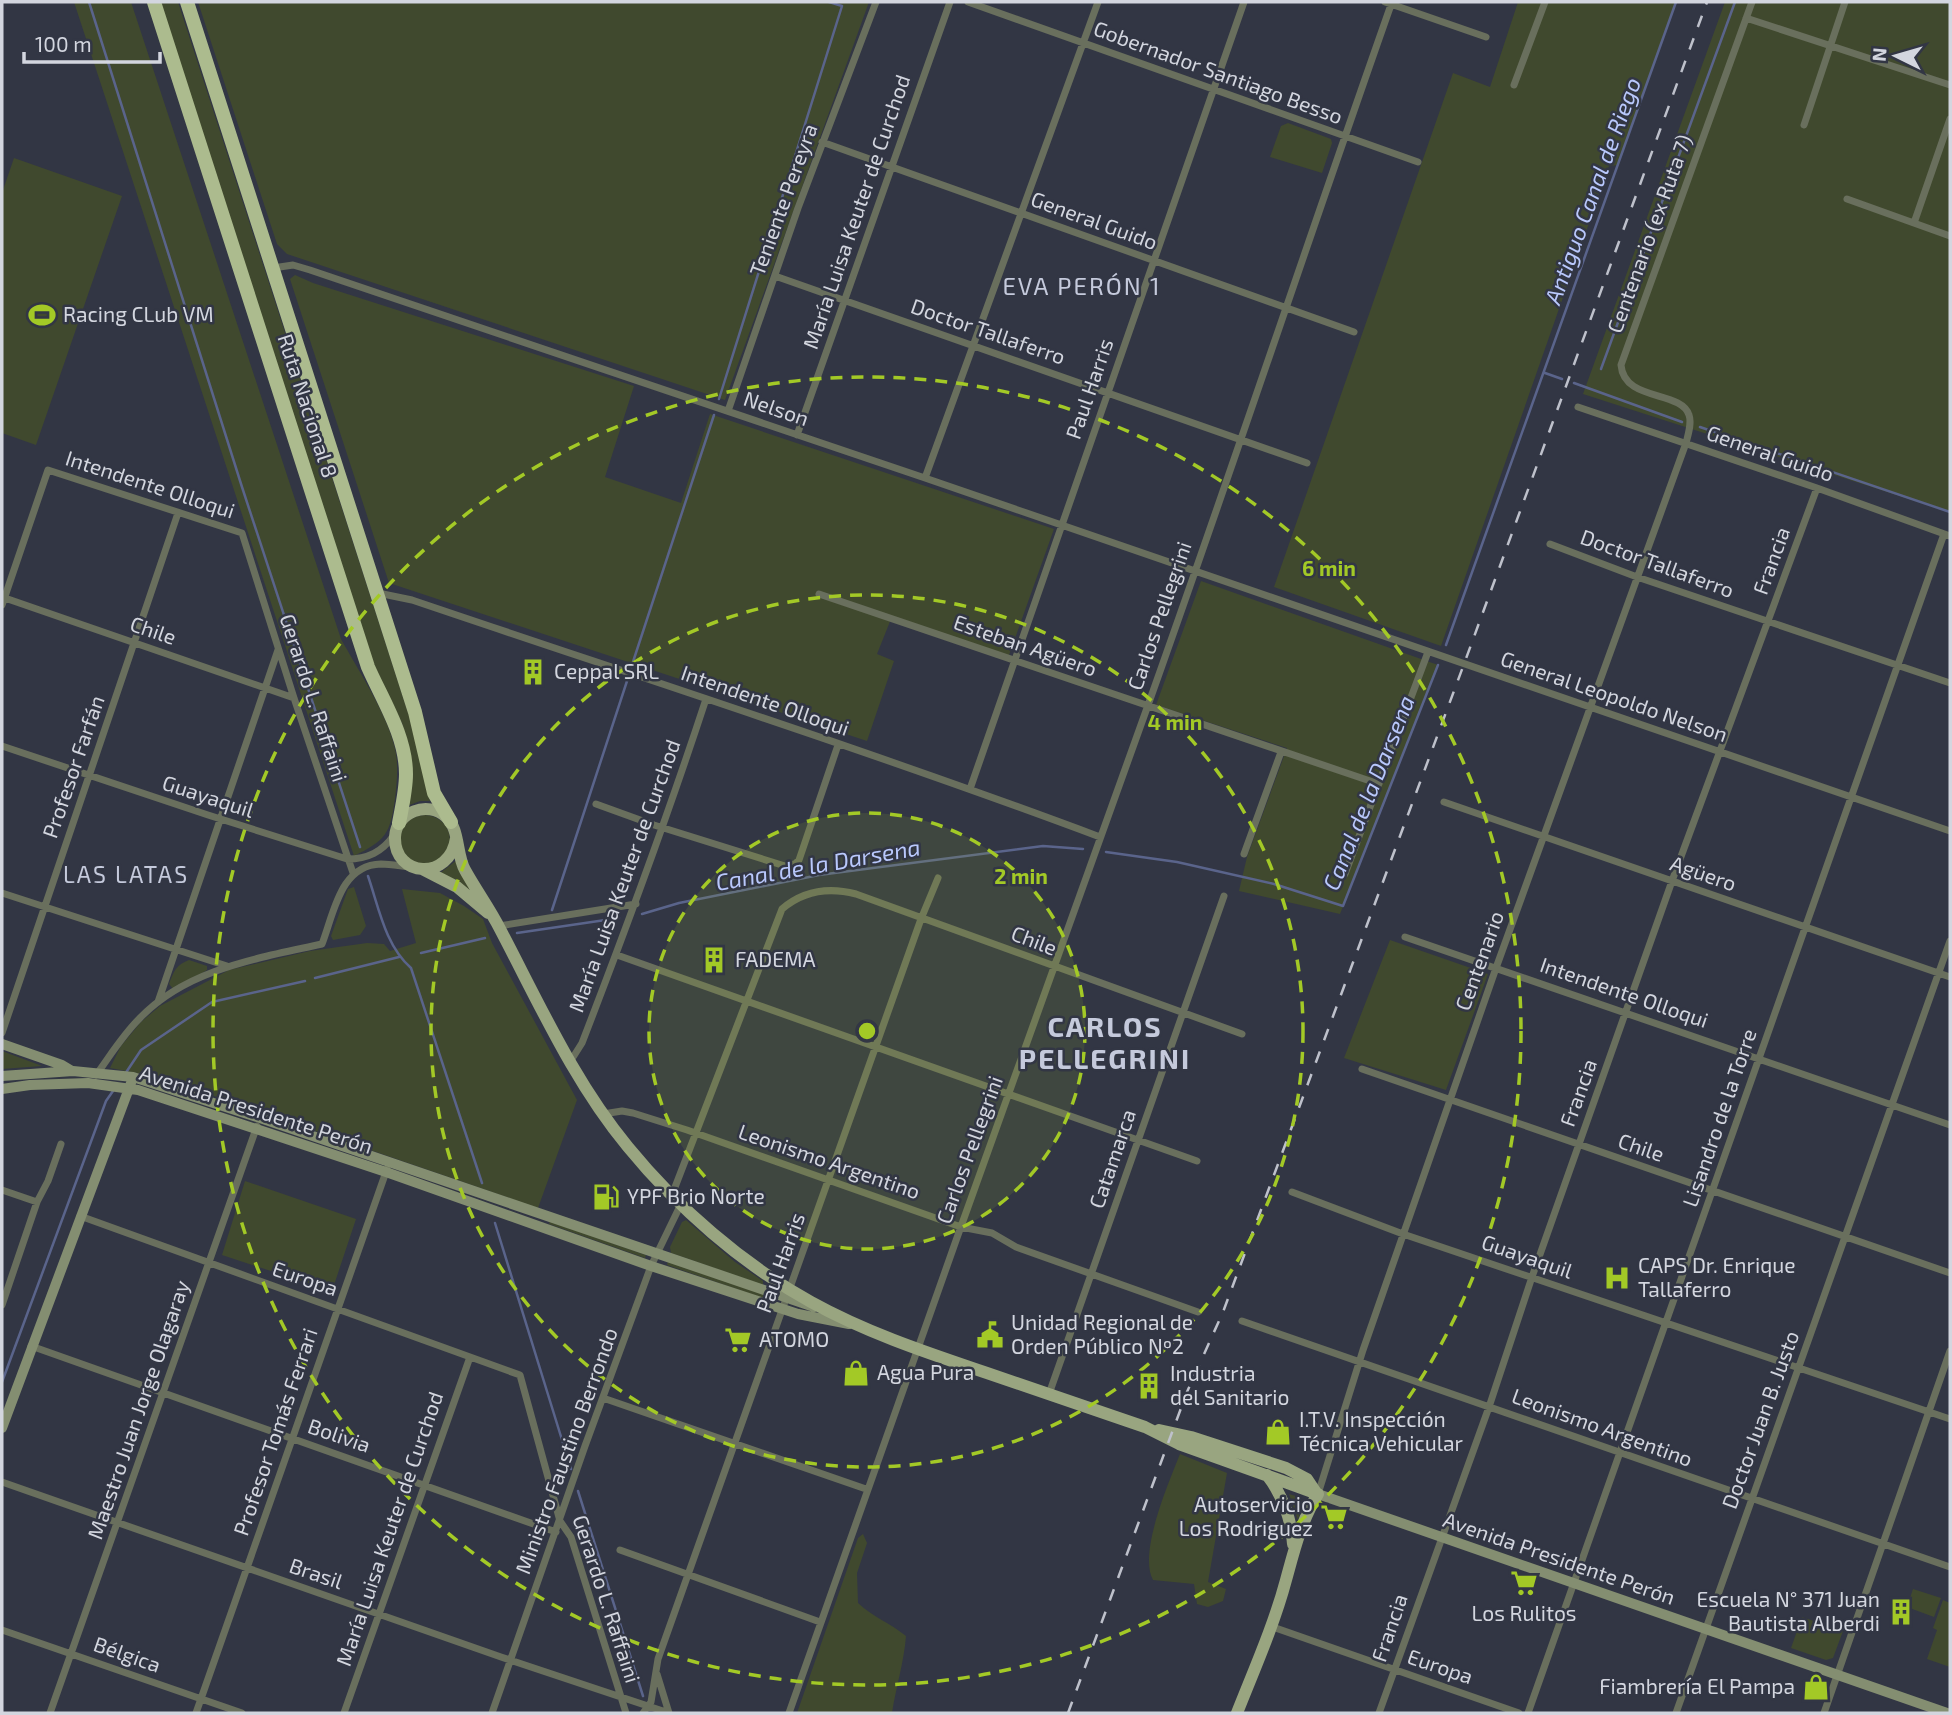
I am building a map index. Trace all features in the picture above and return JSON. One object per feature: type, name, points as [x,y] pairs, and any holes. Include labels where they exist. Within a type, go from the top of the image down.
[{"type":"highway","name":"Ruta Nacional 8","points":[[154,2],[368,667],[398,729],[404,750],[406,773],[398,827]]},
{"type":"highway","name":"Ruta Nacional 8","points":[[187,2],[415,712],[434,793],[451,822]]},
{"type":"main road","points":[[498,924],[457,887],[417,868],[400,856],[396,848],[398,827],[412,811],[437,811],[451,822],[460,859],[498,924],[570,1063],[628,1148],[677,1199],[757,1268],[786,1299]]},
{"type":"main road","points":[[417,868],[430,869],[446,862],[455,847],[456,838]]},
{"type":"main road","points":[[2,1044],[62,1065],[88,1083]]},
{"type":"main road","points":[[2,1076],[73,1071]]},
{"type":"main road","name":"Avenida Presidente Perón","points":[[73,1071],[97,1073],[258,1123],[535,1218],[651,1266],[824,1309],[860,1326]]},
{"type":"main road","points":[[2,1428],[79,1216],[131,1083]]},
{"type":"main road","name":"Avenida Presidente Perón","points":[[2,1088],[131,1083]]},
{"type":"main road","name":"Avenida Presidente Perón","points":[[535,1218],[657,1252],[918,1349],[1145,1427],[1191,1437],[1286,1468],[1307,1479],[1318,1494]]},
{"type":"main road","name":"Avenida Presidente Perón","points":[[1145,1427],[1179,1444],[1573,1585],[1947,1713]]},
{"type":"main road","points":[[1267,1475],[1279,1494],[1291,1528],[1294,1548]]},
{"type":"main road","points":[[1237,1713],[1287,1578],[1294,1548],[1309,1508],[1318,1494]]},
{"type":"main road","points":[[1287,1578],[1294,1570],[1303,1546],[1316,1510],[1318,1494]]},
{"type":"street","name":"Teniente Pereyra","points":[[728,411],[822,142],[876,2]]},
{"type":"street","name":"María Luisa Keuter de Curchod","points":[[797,435],[950,2]]},
{"type":"street","name":"Gobernador Santiago Besso","points":[[968,2],[1344,138],[1418,162]]},
{"type":"street","points":[[925,478],[1098,2]]},
{"type":"street","name":"Paul Harris","points":[[970,789],[1244,2]]},
{"type":"street","points":[[1514,85],[1545,2]]},
{"type":"street","name":"Centenario (ex Ruta 7)","points":[[1686,443],[1690,418],[1686,410],[1673,402],[1631,386],[1621,371],[1621,365],[1752,2]]},
{"type":"street","points":[[1804,125],[1845,2]]},
{"type":"street","points":[[1390,3],[1486,37]]},
{"type":"street","name":"Carlos Pellegrini","points":[[789,1713],[866,1489],[1147,707],[1390,3]]},
{"type":"street","points":[[1746,18],[1950,85]]},
{"type":"street","points":[[1914,223],[1950,119]]},
{"type":"street","name":"General Guido","points":[[822,142],[1354,332]]},
{"type":"street","points":[[1847,199],[1950,236]]},
{"type":"street","name":"Nelson","points":[[272,268],[293,265],[310,270],[1266,596]]},
{"type":"street","name":"Doctor Tallaferro","points":[[775,275],[1307,463]]},
{"type":"street","name":"General Guido","points":[[1578,407],[1947,535]]},
{"type":"street","name":"Centenario","points":[[1318,1494],[1359,1362],[1496,968],[1686,443]]},
{"type":"street","name":"Intendente Olloqui","points":[[3,600],[48,470],[242,533]]},
{"type":"street","name":"Francia","points":[[1379,1713],[1489,1407],[1532,1277],[1672,881],[1817,488]]},
{"type":"street","name":"Profesor Farfán","points":[[2,1033],[178,513]]},
{"type":"street","name":"Gerardo L. Raffaini","points":[[242,533],[353,873]]},
{"type":"street","name":"Lisandro de la Torre","points":[[1528,1713],[1851,797],[1947,535]]},
{"type":"street","name":"Doctor Tallaferro","points":[[1550,544],[1637,577],[1950,683]]},
{"type":"street","name":"Intendente Olloqui","points":[[377,593],[412,600],[706,699],[970,789],[1100,837]]},
{"type":"street","name":"Esteban Agüero","points":[[819,594],[1379,784]]},
{"type":"street","name":"General Leopoldo Nelson","points":[[1266,596],[1950,831]]},
{"type":"street","name":"Chile","points":[[3,600],[294,698]]},
{"type":"street","points":[[158,1002],[278,650]]},
{"type":"street","points":[[1345,874],[1428,652]]},
{"type":"street","name":"María Luisa Keuter de Curchod","points":[[570,1063],[582,1044],[636,904],[706,699]]},
{"type":"street","points":[[596,804],[785,866],[795,864],[799,860],[838,745]]},
{"type":"street","name":"Guayaquil","points":[[2,746],[347,859]]},
{"type":"street","points":[[1244,854],[1281,752]]},
{"type":"street","name":"Agüero","points":[[1444,802],[1950,976]]},
{"type":"street","points":[[347,859],[371,856],[388,844],[398,827]]},
{"type":"street","points":[[88,1083],[132,1026],[158,1002],[227,966],[322,944],[344,883],[353,873],[379,864],[417,868]]},
{"type":"street","name":"Paul Harris","points":[[645,1710],[652,1702],[659,1659],[921,919],[938,878]]},
{"type":"street","name":"Chile","points":[[813,893],[830,889],[842,890],[1242,1034]]},
{"type":"street","points":[[2,893],[227,966]]},
{"type":"street","name":"Ministro Faustino Berrondo","points":[[492,1713],[603,1398],[677,1199],[695,1133],[782,909],[799,897],[813,893]]},
{"type":"street","name":"Catamarca","points":[[1049,1394],[1224,896]]},
{"type":"street","points":[[498,924],[636,904]]},
{"type":"street","name":"Intendente Olloqui","points":[[1405,937],[1950,1125]]},
{"type":"street","name":"Doctor Juan B. Justo","points":[[1676,1713],[1950,941]]},
{"type":"street","points":[[617,954],[1197,1161]]},
{"type":"street","name":"Chile","points":[[1362,1069],[1950,1273]]},
{"type":"street","name":"Leonismo Argentino","points":[[603,1114],[622,1111],[633,1113],[695,1133],[961,1227],[992,1233],[1016,1247],[1198,1312]]},
{"type":"street","name":"Maestro Juan Jorge Olagaray","points":[[50,1713],[258,1123]]},
{"type":"street","points":[[2,1305],[37,1202],[48,1181],[61,1144]]},
{"type":"street","name":"Profesor Tomás Ferrari","points":[[195,1713],[388,1167]]},
{"type":"street","points":[[2,1190],[37,1202]]},
{"type":"street","name":"Guayaquil","points":[[1292,1192],[1403,1234],[1950,1419]]},
{"type":"street","name":"Europa","points":[[79,1216],[520,1375]]},
{"type":"street","name":"Leonismo Argentino","points":[[1242,1321],[1950,1567]]},
{"type":"street","name":"Bolivia","points":[[31,1346],[556,1532]]},
{"type":"street","points":[[1824,1713],[1950,1351]]},
{"type":"street","name":"María Luisa Keuter de Curchod","points":[[344,1713],[470,1357]]},
{"type":"street","name":"Gerardo L. Raffaini","points":[[520,1375],[560,1521],[571,1537],[626,1713]]},
{"type":"street","points":[[603,1398],[866,1489]]},
{"type":"street","name":"Brasil","points":[[2,1482],[378,1615],[620,1696],[645,1710],[669,1713]]},
{"type":"street","points":[[620,1550],[820,1622]]},
{"type":"street","name":"Europa","points":[[1270,1626],[1519,1713]]},
{"type":"street","name":"Bélgica","points":[[2,1630],[242,1713]]},
{"type":"street","points":[[656,1671],[669,1713]]},
{"type":"green space","points":[[74,2],[131,2],[341,639],[378,705],[396,751],[395,799],[388,828],[380,840],[354,856]]},
{"type":"green space","points":[[159,2],[178,2],[412,725],[430,801],[420,801],[407,806],[409,750],[402,723],[375,673]]},
{"type":"green space","points":[[198,2],[869,2],[725,400],[287,254],[277,244]]},
{"type":"green space","points":[[1518,2],[1676,2],[1618,165],[1609,166],[1441,646],[1274,587],[1453,73],[1490,87]]},
{"type":"green space","points":[[1725,2],[1950,2],[1949,512],[1583,394]]},
{"type":"green space","points":[[1288,123],[1331,139],[1322,173],[1270,157],[1281,126]]},
{"type":"green space","name":"Racing CLub VM","points":[[14,158],[122,196],[36,445],[2,433],[2,193]]},
{"type":"green space","points":[[295,275],[634,386],[605,477],[681,503],[710,414],[1054,529],[1008,658],[891,619],[877,654],[894,661],[867,741],[389,583],[290,279]]},
{"type":"green space","points":[[1201,581],[1438,665],[1340,914],[1239,891],[1247,857],[1287,748],[1156,705]]},
{"type":"green space","points":[[425,815],[442,823],[450,840],[442,857],[425,865],[408,857],[400,840],[408,823]]},
{"type":"green space","points":[[457,860],[482,901],[440,873]]},
{"type":"green space","points":[[354,887],[366,926],[360,935],[333,940],[331,936],[348,889]]},
{"type":"green space","points":[[402,889],[440,893],[483,919],[492,943],[577,1100],[538,1208],[159,1077],[110,1068],[121,1046],[141,1022],[160,1006],[229,970],[310,951],[367,943],[384,944],[390,951],[416,943]]},
{"type":"green space","points":[[1390,940],[1488,974],[1446,1090],[1344,1058]]},
{"type":"green space","points":[[189,960],[207,966],[207,970],[174,990],[169,984],[174,972],[178,966]]},
{"type":"green space","points":[[2,1051],[42,1066],[2,1069]]},
{"type":"green space","points":[[245,1181],[356,1219],[332,1291],[222,1255]]},
{"type":"green space","points":[[686,1220],[735,1262],[763,1281],[763,1285],[671,1253],[670,1247],[682,1222]]},
{"type":"green space","points":[[550,1221],[646,1255],[645,1258],[549,1224]]},
{"type":"green space","points":[[668,1261],[776,1298],[774,1302],[667,1265]]},
{"type":"green space","points":[[1180,1454],[1227,1473],[1208,1582],[1226,1589],[1223,1601],[1208,1607],[1197,1604],[1194,1584],[1153,1580],[1149,1568],[1149,1553],[1157,1517]]},
{"type":"green space","points":[[1289,1494],[1299,1497],[1303,1502],[1298,1520]]},
{"type":"green space","points":[[863,1534],[867,1543],[857,1573],[858,1603],[906,1636],[892,1713],[797,1713],[858,1538]]},
{"type":"green space","points":[[1913,1589],[1941,1598],[1934,1617],[1907,1607]]},
{"type":"green space","points":[[1943,1600],[1950,1603],[1950,1667],[1927,1659],[1937,1630],[1933,1628]]},
{"type":"green space","points":[[1802,1617],[1843,1631],[1833,1658],[1826,1660],[1791,1648]]},
{"type":"waterway","points":[[89,2],[242,487],[360,847]]},
{"type":"waterway","points":[[719,399],[842,6],[829,2]]},
{"type":"waterway","name":"Antiguo Canal de Riego","points":[[1446,645],[1676,2]]},
{"type":"waterway","points":[[1601,369],[1735,2]]},
{"type":"waterway","name":"Antiguo Canal de Riego","points":[[1545,373],[1562,379]]},
{"type":"waterway","name":"Antiguo Canal de Riego","points":[[1574,383],[1682,422]]},
{"type":"waterway","points":[[631,668],[714,415]]},
{"type":"waterway","name":"Antiguo Canal de Riego","points":[[1700,427],[1950,512]]},
{"type":"waterway","name":"Canal de la Darsena","points":[[1106,852],[1177,862],[1274,884],[1343,906],[1438,665]]},
{"type":"waterway","points":[[552,910],[628,678]]},
{"type":"waterway","name":"Canal de la Darsena","points":[[642,914],[679,903],[819,875],[1043,846],[1083,849]]},
{"type":"waterway","points":[[368,876],[389,937],[402,959],[411,968],[482,1183]]},
{"type":"waterway","name":"Canal de la Darsena","points":[[517,933],[619,918]]},
{"type":"waterway","name":"Canal de la Darsena","points":[[421,953],[485,938]]},
{"type":"waterway","name":"Canal de la Darsena","points":[[315,978],[399,957]]},
{"type":"waterway","name":"Canal de la Darsena","points":[[125,1074],[141,1050],[212,1002],[305,981]]},
{"type":"waterway","name":"Canal de la Darsena","points":[[2,1382],[106,1101],[113,1091]]},
{"type":"waterway","points":[[495,1223],[571,1469]]},
{"type":"waterway","points":[[578,1491],[643,1696]]},
{"type":"railway","points":[[1068,1713],[1187,1392],[1223,1312],[1707,2]]},
{"type":"place","name":"Racing CLub VM","points":[[42,315]]},
{"type":"place","name":"Ceppal SRL","points":[[533,672]]},
{"type":"place","name":"FADEMA","points":[[714,960]]},
{"type":"place","name":"YPF Brio Norte","points":[[606,1197]]},
{"type":"place","name":"CAPS Dr. Enrique Tallaferro","points":[[1617,1278]]},
{"type":"place","name":"Unidad Regional de Orden Público Nº2","points":[[990,1335]]},
{"type":"place","name":"ATOMO","points":[[738,1340]]},
{"type":"place","name":"Agua Pura","points":[[856,1373]]},
{"type":"place","name":"Industria del Sanitario","points":[[1149,1386]]},
{"type":"place","name":"I.T.V. Inspección Técnica Vehicular","points":[[1278,1432]]},
{"type":"place","name":"Autoservicio Los Rodriguez","points":[[1334,1517]]},
{"type":"place","name":"Los Rulitos","points":[[1524,1583]]},
{"type":"place","name":"Escuela N° 371 Juan Bautista Alberdi","points":[[1901,1612]]},
{"type":"place","name":"Fiambrería El Pampa","points":[[1816,1687]]},
{"type":"district","name":"EVA PERÓN 1","points":[[1082,287]]},
{"type":"district","name":"LAS LATAS","points":[[126,875]]},
{"type":"district","name":"CARLOS PELLEGRINI","points":[[1105,1043]]}]
